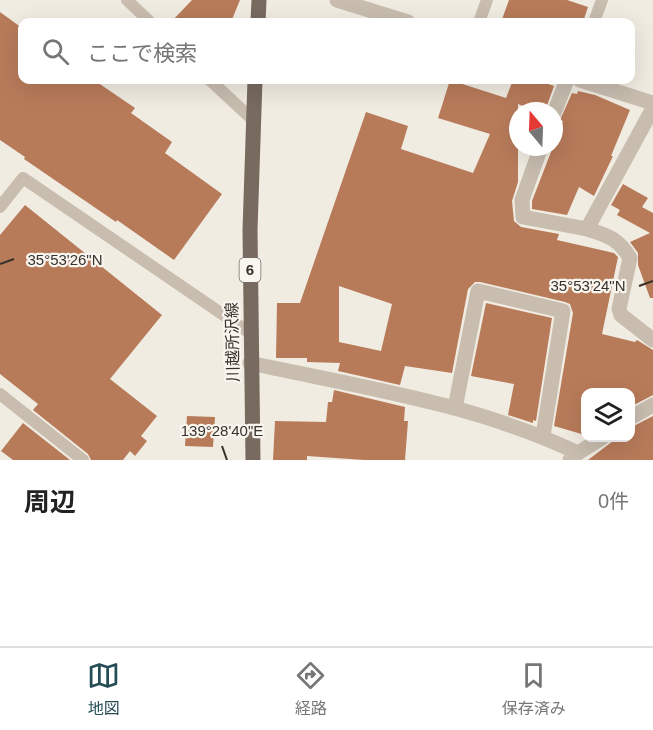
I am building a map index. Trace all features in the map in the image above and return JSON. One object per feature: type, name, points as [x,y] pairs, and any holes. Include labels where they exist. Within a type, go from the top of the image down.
[{"type":"main road","points":[[258,18],[259,0]]},
{"type":"main road","name":"川越所沢線","points":[[253,460],[250,230],[255,84]]},
{"type":"street","points":[[337,0],[395,18]]},
{"type":"street","points":[[558,102],[565,84]]},
{"type":"street","points":[[593,84],[653,103]]},
{"type":"street","points":[[587,229],[653,108]]},
{"type":"street","points":[[539,156],[522,200],[523,217],[587,229],[614,238],[630,258],[619,309],[621,315],[653,340]]},
{"type":"street","points":[[455,408],[478,291],[563,311],[543,436]]},
{"type":"street","points":[[250,363],[455,408],[543,436],[574,456],[596,442]]},
{"type":"street","points":[[635,415],[653,405]]},
{"type":"lane","points":[[127,0],[146,18]]},
{"type":"lane","points":[[480,18],[487,0]]},
{"type":"lane","points":[[595,18],[602,0]]},
{"type":"lane","points":[[214,84],[254,121]]},
{"type":"lane","points":[[0,207],[23,178],[250,333]]},
{"type":"lane","points":[[0,394],[83,460]]},
{"type":"building","points":[[192,0],[240,0],[233,18],[175,18]]},
{"type":"building","points":[[509,0],[567,0],[588,7],[584,18],[502,18]]},
{"type":"building","points":[[0,12],[18,25],[18,84],[100,84],[135,108],[131,113],[172,142],[165,153],[222,194],[174,260],[24,159],[25,157],[0,140]]},
{"type":"building","points":[[449,84],[462,84],[506,98],[511,84],[554,86],[548,102],[509,102],[509,156],[518,156],[518,182],[512,201],[514,221],[521,227],[559,234],[557,240],[614,253],[618,257],[602,334],[635,342],[637,340],[653,350],[653,395],[635,404],[635,388],[581,388],[581,434],[554,426],[573,313],[570,304],[480,282],[475,282],[468,289],[452,373],[405,366],[400,385],[338,371],[340,363],[307,362],[307,358],[276,358],[277,303],[300,303],[366,112],[408,126],[401,149],[473,173],[490,134],[438,118]],"holes":[[[339,286],[392,304],[381,351],[339,342]]]},
{"type":"building","points":[[578,91],[595,95],[630,110],[611,156],[613,156],[594,196],[579,187],[567,215],[532,209],[532,201],[549,156],[563,156],[563,113],[572,93],[577,94]]},
{"type":"building","points":[[623,184],[648,198],[642,207],[653,213],[653,298],[650,298],[638,265],[638,253],[630,242],[650,233],[617,215],[620,210],[611,205]]},
{"type":"building","points":[[25,205],[162,315],[110,379],[157,416],[141,436],[147,441],[135,456],[130,451],[123,460],[91,460],[88,454],[33,410],[38,404],[0,374],[0,235]]},
{"type":"building","points":[[486,303],[552,318],[536,421],[533,420],[533,423],[508,415],[514,384],[471,376]]},
{"type":"building","points":[[334,390],[405,407],[404,421],[408,421],[405,460],[307,456],[307,460],[273,460],[275,421],[326,422],[328,402],[332,402]]},
{"type":"building","points":[[187,416],[215,417],[213,447],[185,446]]},
{"type":"building","points":[[653,416],[653,460],[588,460],[612,442],[635,442],[635,425]]},
{"type":"building","points":[[23,423],[70,460],[13,460],[1,451]]}]
